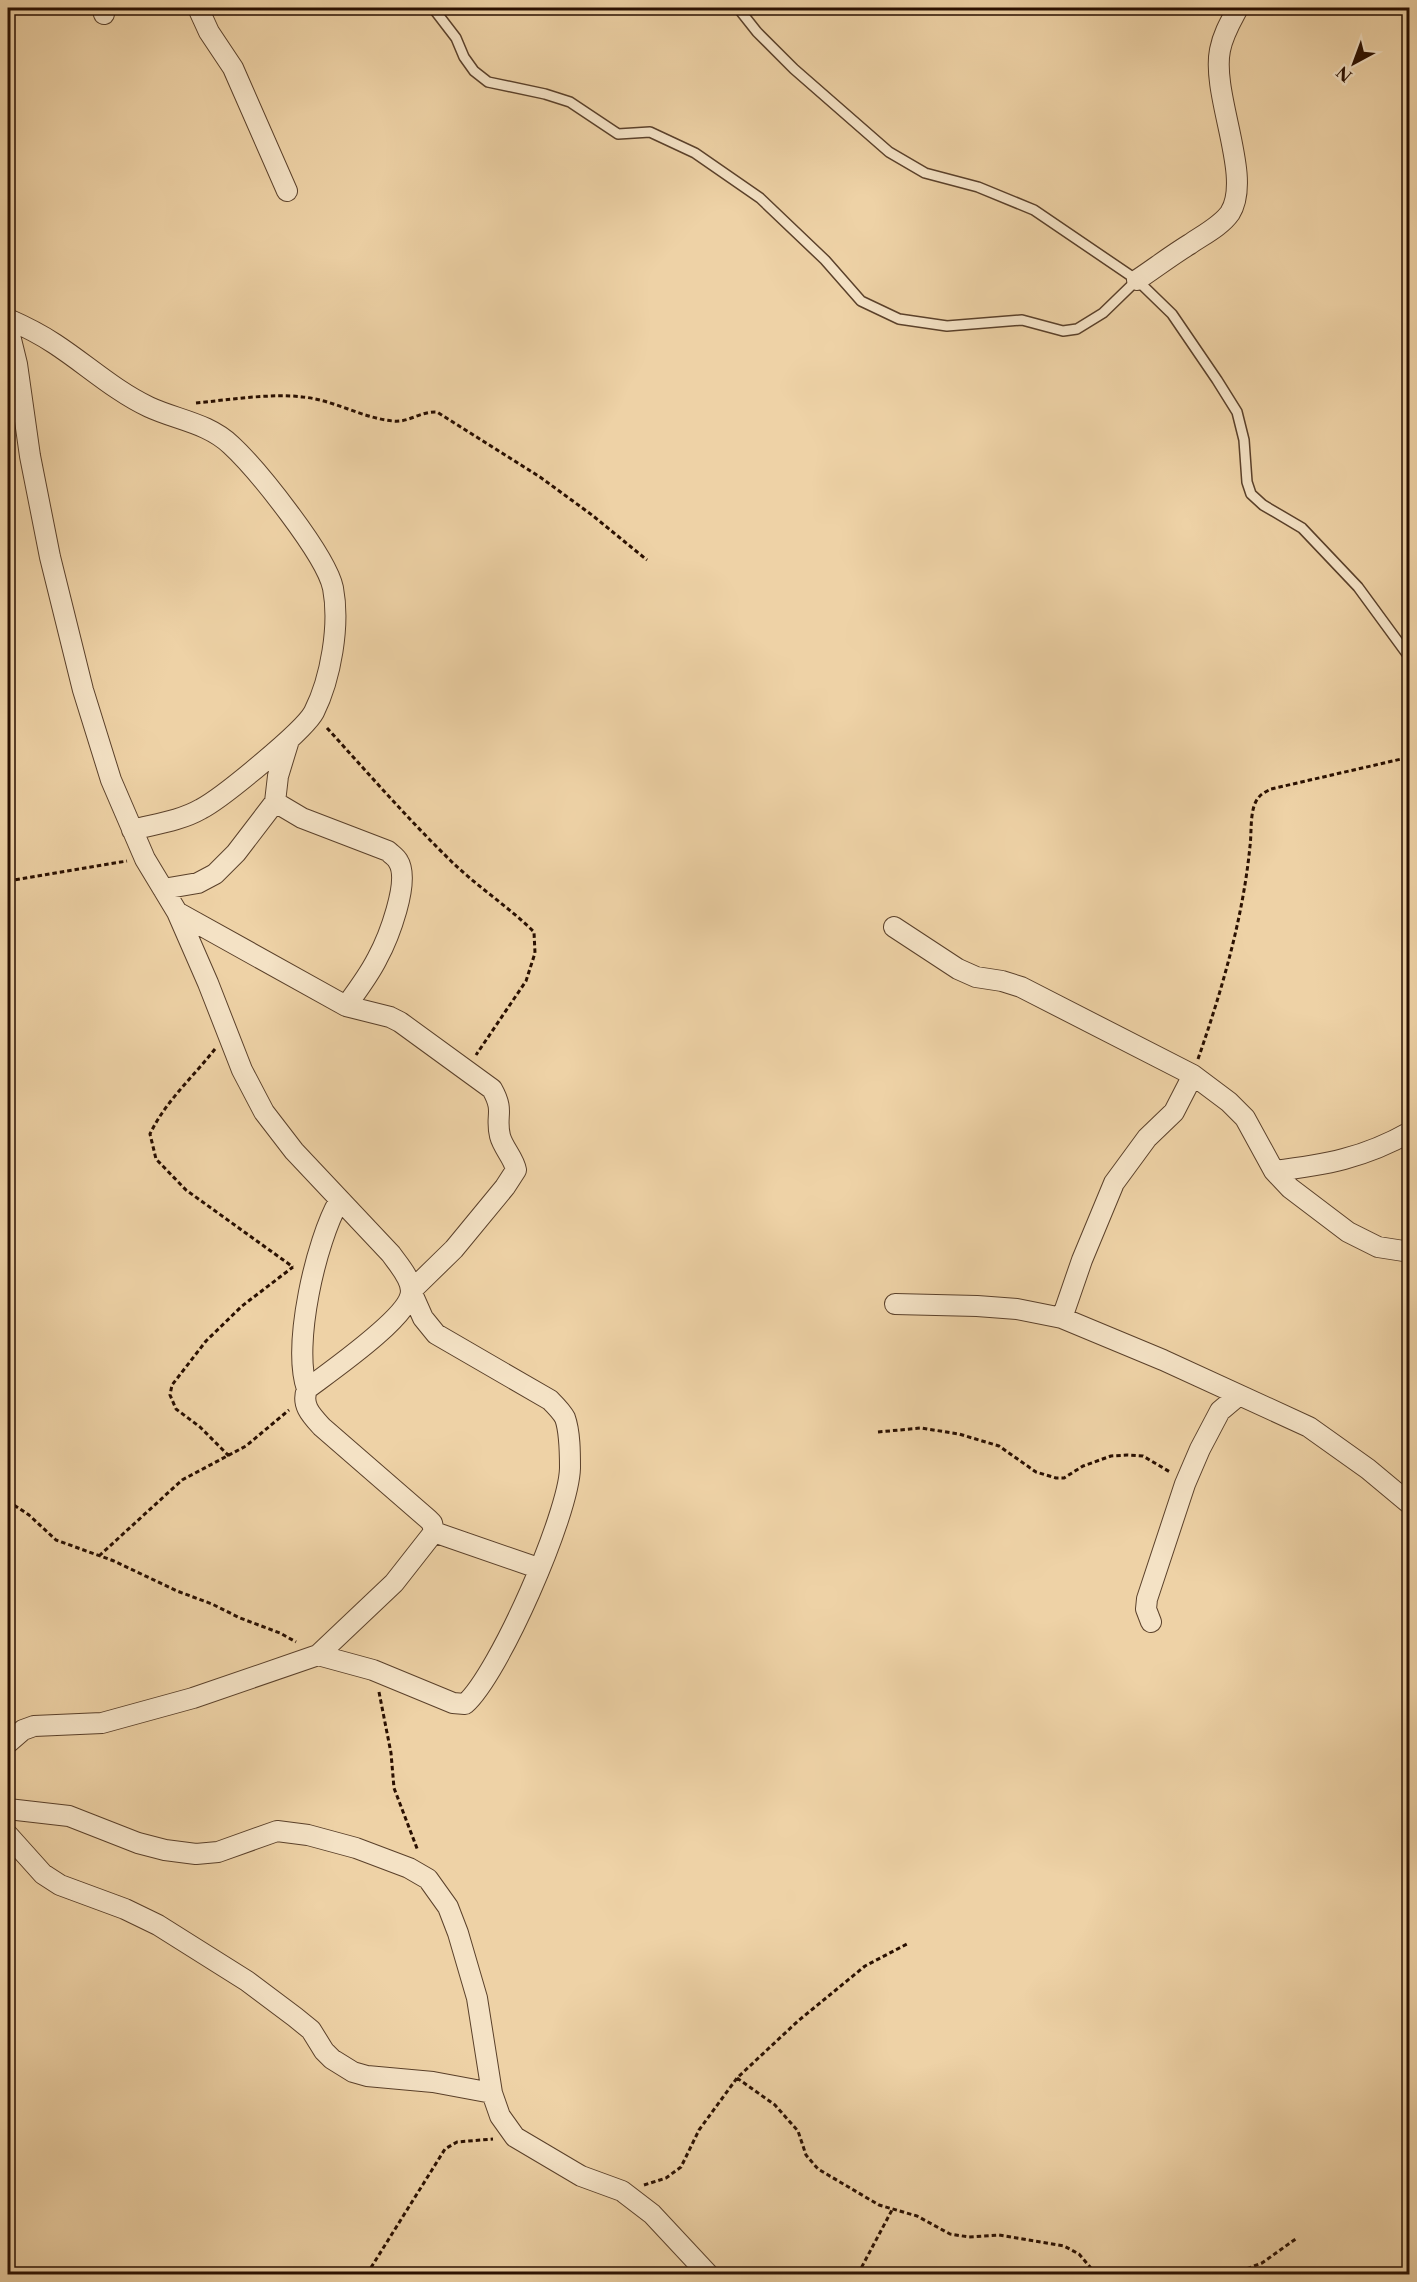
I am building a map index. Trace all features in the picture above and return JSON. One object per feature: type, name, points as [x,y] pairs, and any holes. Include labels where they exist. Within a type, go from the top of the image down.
[{"type":"street","points":[[198,8],[209,32],[233,68],[287,191]]},
{"type":"street","points":[[1137,280],[1218,225],[1230,213],[1238,194],[1220,85],[1219,51],[1226,30],[1238,8]]},
{"type":"street","points":[[8,319],[57,345],[104,380],[149,407],[205,427],[231,444],[297,524],[317,553],[332,585],[336,615],[327,674],[313,714],[290,738],[201,809],[182,818],[132,830]]},
{"type":"street","points":[[8,327],[17,364],[30,456],[52,568],[83,690],[111,780],[145,859],[177,912],[242,1070],[264,1112],[294,1152],[391,1254],[404,1272],[423,1318],[436,1334],[550,1400],[564,1417],[569,1439],[570,1469],[565,1500],[501,1654],[476,1695],[465,1704],[453,1703],[373,1670],[318,1655]]},
{"type":"street","points":[[163,889],[198,883],[215,874],[236,853],[275,802],[278,776],[290,738]]},
{"type":"street","points":[[275,802],[302,819],[388,851],[399,861],[402,873],[401,891],[391,926],[377,959],[346,1006]]},
{"type":"street","points":[[177,912],[346,1006],[390,1017],[400,1022],[492,1089],[498,1101],[500,1135],[516,1170],[505,1187],[454,1249],[411,1291],[407,1303],[378,1334],[306,1393]]},
{"type":"street","points":[[894,927],[958,969],[976,977],[1021,987],[1193,1075],[1212,1088],[1245,1118],[1274,1171],[1290,1188],[1348,1232],[1378,1247],[1410,1252]]},
{"type":"street","points":[[1062,1318],[1082,1260],[1114,1183],[1147,1138],[1173,1112],[1193,1075]]},
{"type":"street","points":[[1274,1171],[1319,1166],[1345,1160],[1410,1132]]},
{"type":"street","points":[[339,1201],[329,1219],[321,1242],[302,1347],[308,1412],[321,1427],[428,1519],[432,1523],[434,1532]]},
{"type":"street","points":[[895,1304],[1017,1309],[1062,1318],[1164,1360],[1310,1427],[1368,1469],[1410,1504]]},
{"type":"street","points":[[1151,1622],[1146,1609],[1147,1599],[1185,1484],[1220,1411],[1239,1395]]},
{"type":"street","points":[[434,1532],[538,1568]]},
{"type":"street","points":[[8,1743],[23,1730],[34,1726],[102,1723],[194,1698],[318,1655],[394,1583],[434,1532]]},
{"type":"street","points":[[8,1809],[69,1815],[138,1843],[165,1850],[196,1854],[218,1852],[277,1831],[308,1835],[366,1852],[428,1879],[448,1907],[459,1933],[477,1998],[492,2093],[500,2116],[523,2142],[581,2176],[622,2191],[652,2214],[708,2274]]},
{"type":"street","points":[[8,1835],[43,1874],[60,1884],[125,1909],[158,1925],[247,1981],[295,2017],[311,2031],[332,2059],[353,2072],[367,2076],[433,2082],[492,2093]]},
{"type":"lane","points":[[433,8],[456,38],[464,57],[474,71],[488,82],[545,94],[570,102],[618,134],[650,132],[695,153],[759,198],[825,260],[861,301],[899,319],[947,326],[1023,320],[1063,331],[1077,329],[1103,313],[1137,280]]},
{"type":"lane","points":[[738,8],[757,32],[794,69],[889,152],[925,173],[978,187],[1034,210],[1137,280],[1172,314],[1237,412],[1244,440],[1247,482],[1251,494],[1263,505],[1302,528],[1359,587],[1410,658]]},
{"type":"path","points":[[185,404],[302,396],[333,403],[378,420],[397,422],[427,411],[437,412],[540,477],[592,514],[647,561]]},
{"type":"path","points":[[313,714],[448,859],[534,932],[534,953],[526,981],[497,1027],[466,1069]]},
{"type":"path","points":[[1193,1075],[1232,948],[1246,884],[1254,808],[1259,796],[1270,789],[1410,757]]},
{"type":"path","points":[[8,881],[145,859]]},
{"type":"path","points":[[226,1033],[192,1079],[159,1115],[150,1134],[156,1159],[186,1190],[293,1267]]},
{"type":"path","points":[[229,1456],[200,1427],[176,1408],[170,1395],[172,1385],[206,1341],[242,1306],[321,1242]]},
{"type":"path","points":[[99,1556],[182,1480],[246,1446],[306,1393]]},
{"type":"path","points":[[878,1432],[921,1428],[959,1434],[999,1446],[1036,1472],[1056,1478],[1064,1478],[1083,1466],[1111,1456],[1143,1456],[1185,1484]]},
{"type":"path","points":[[8,1501],[29,1515],[56,1540],[280,1633],[318,1655]]},
{"type":"path","points":[[373,1670],[391,1753],[394,1788],[428,1879]]},
{"type":"path","points":[[622,2191],[666,2178],[681,2167],[699,2130],[737,2078],[798,2021],[865,1966],[907,1944]]},
{"type":"path","points":[[737,2078],[775,2105],[798,2131],[806,2155],[818,2169],[879,2205],[917,2216],[950,2234],[969,2237],[999,2235],[1064,2246],[1079,2254],[1096,2274]]},
{"type":"path","points":[[367,2274],[445,2149],[457,2142],[523,2142]]},
{"type":"path","points":[[858,2274],[892,2210]]},
{"type":"path","points":[[1233,2274],[1263,2263],[1297,2238]]}]
